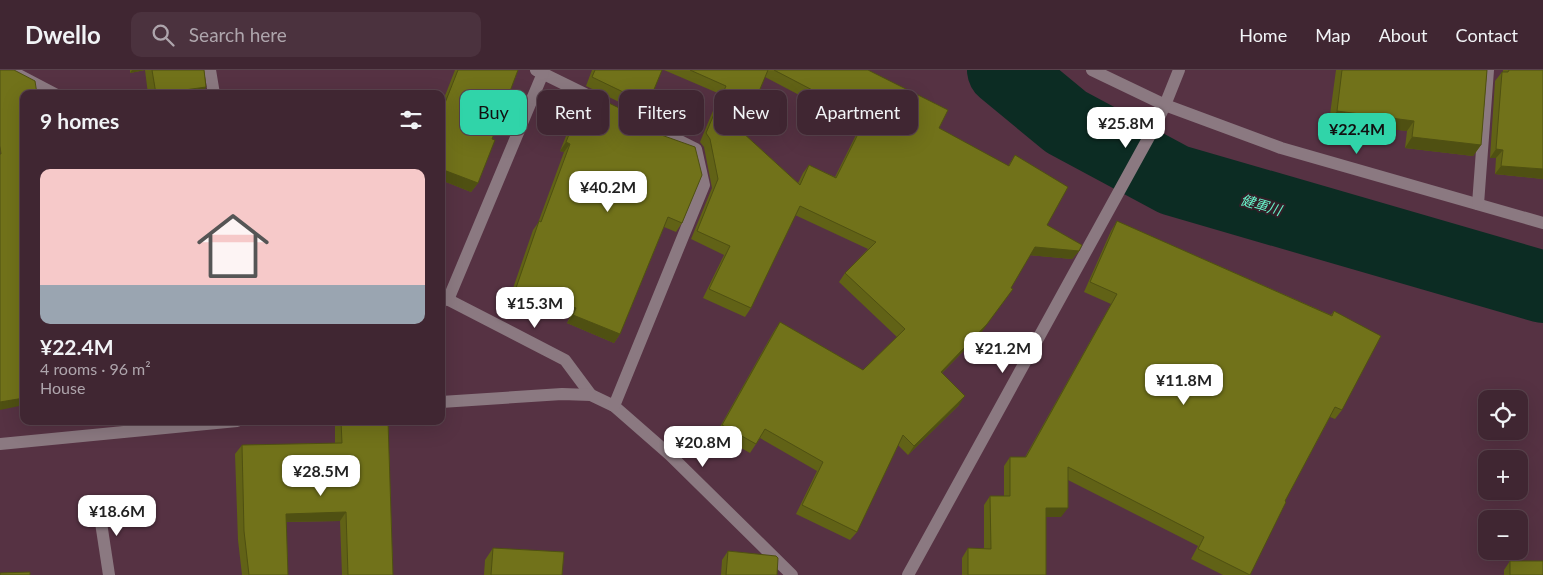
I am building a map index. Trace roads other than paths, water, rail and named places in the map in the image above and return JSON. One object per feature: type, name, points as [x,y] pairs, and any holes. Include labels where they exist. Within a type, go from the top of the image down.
[{"type":"street","points":[[9,70],[33,76],[50,90]]},
{"type":"street","points":[[210,70],[213,90]]},
{"type":"street","points":[[1092,70],[1165,105],[1281,148],[1543,223]]},
{"type":"street","points":[[908,575],[1154,126],[1179,70]]},
{"type":"street","points":[[1478,204],[1488,70]]},
{"type":"street","points":[[445,296],[540,71],[696,149],[704,185],[614,406]]},
{"type":"street","points":[[445,299],[566,360],[591,395]]},
{"type":"street","points":[[445,402],[562,394],[591,395],[614,406],[670,455],[792,575]]},
{"type":"street","points":[[0,444],[195,425]]},
{"type":"street","points":[[98,503],[109,575]]},
{"type":"waterway","name":"健軍川","points":[[1003,70],[1066,122],[1174,180],[1543,287]]}]
